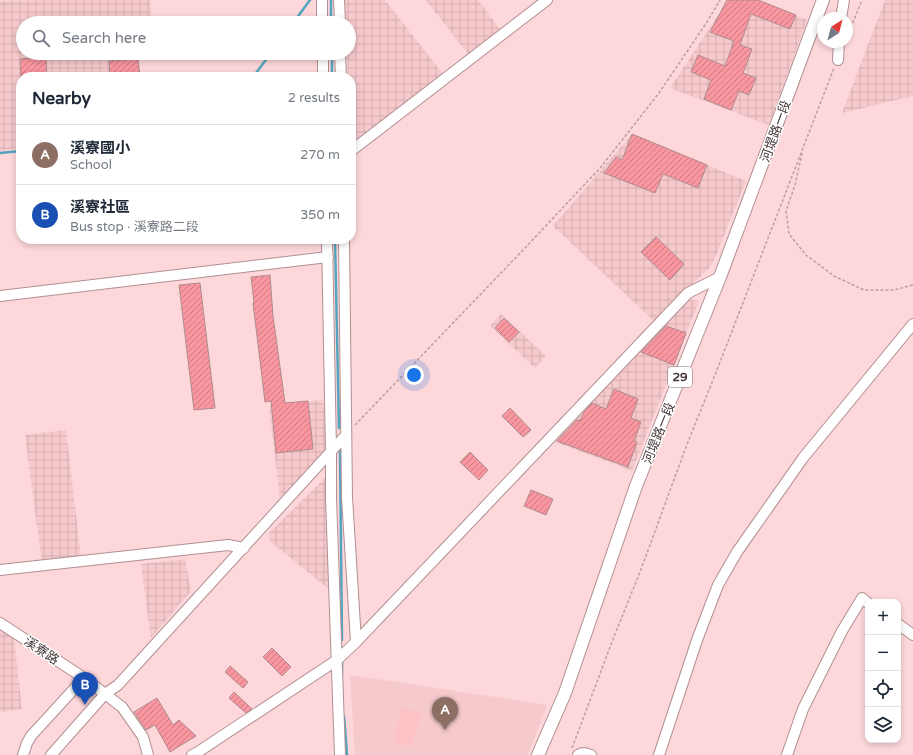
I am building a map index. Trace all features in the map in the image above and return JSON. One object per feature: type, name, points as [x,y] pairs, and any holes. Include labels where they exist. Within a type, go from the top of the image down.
[{"type":"main road","name":"河堤路一段","points":[[538,755],[565,693],[636,486],[720,277],[823,0]]},
{"type":"street","points":[[322,0],[322,16]]},
{"type":"street","points":[[339,0],[340,16]]},
{"type":"street","points":[[356,146],[547,0]]},
{"type":"street","points":[[842,12],[844,0]]},
{"type":"street","points":[[838,60],[839,48]]},
{"type":"street","points":[[323,60],[323,72]]},
{"type":"street","points":[[340,60],[341,72]]},
{"type":"street","points":[[327,244],[331,498],[340,755]]},
{"type":"street","points":[[344,244],[347,497],[356,642]]},
{"type":"street","points":[[0,296],[328,257]]},
{"type":"street","points":[[192,755],[337,660],[356,642],[688,293],[720,277]]},
{"type":"street","points":[[659,755],[697,640],[718,585],[737,552],[803,458],[913,324]]},
{"type":"street","points":[[51,755],[105,694],[118,685],[346,435]]},
{"type":"street","points":[[0,570],[228,545],[244,548]]},
{"type":"street","points":[[787,755],[803,709],[842,631],[862,598],[865,600]]},
{"type":"street","name":"溪寮路","points":[[0,623],[84,678],[122,707],[143,737],[148,755]]},
{"type":"street","points":[[901,626],[913,635]]},
{"type":"street","points":[[23,755],[31,736],[84,678]]},
{"type":"street","points":[[575,752],[579,754],[586,753],[591,755]]},
{"type":"path","points":[[346,435],[520,254],[601,167],[659,93],[720,0]]},
{"type":"path","points":[[853,22],[862,0]]},
{"type":"path","points":[[575,752],[615,634],[640,572],[686,447],[838,60]]},
{"type":"path","points":[[804,147],[795,185],[786,211],[789,234],[806,255],[834,276],[864,290],[894,290],[913,285]]},
{"type":"shaded area","points":[[150,0],[151,16],[16,16],[16,60],[139,60],[140,72],[16,72],[16,149],[0,151],[0,1]]},
{"type":"shaded area","points":[[345,0],[385,0],[443,74],[356,143],[356,72],[348,72],[347,60],[356,60],[356,16],[346,16]]},
{"type":"shaded area","points":[[426,0],[478,0],[500,29],[468,54]]},
{"type":"shaded area","points":[[728,0],[756,0],[807,20],[769,125],[670,88]]},
{"type":"shaded area","points":[[885,0],[913,0],[913,96],[842,113]]},
{"type":"shaded area","points":[[632,134],[746,181],[712,265],[655,322],[553,226]]},
{"type":"shaded area","points":[[688,299],[699,301],[632,471],[555,442]]},
{"type":"shaded area","points":[[501,314],[546,356],[535,368],[490,326]]},
{"type":"shaded area","points":[[323,400],[327,451],[280,499],[269,406]]},
{"type":"shaded area","points":[[66,430],[81,558],[42,563],[25,435]]},
{"type":"shaded area","points":[[328,475],[331,591],[270,541],[269,533]]},
{"type":"shaded area","points":[[185,559],[191,591],[151,638],[141,564]]},
{"type":"shaded area","points":[[0,629],[14,639],[22,709],[0,712]]},
{"type":"shaded area","points":[[350,675],[547,705],[528,755],[355,755]]},
{"type":"shaded area","points":[[403,708],[421,713],[412,747],[393,742]]},
{"type":"building","points":[[727,0],[758,0],[796,15],[790,29],[751,14],[740,45],[752,49],[743,73],[756,78],[749,95],[739,91],[731,110],[704,99],[711,80],[691,72],[698,55],[725,66],[734,41],[710,32]]},
{"type":"building","points":[[20,60],[46,60],[47,72],[21,72]]},
{"type":"building","points":[[138,60],[139,72],[110,72],[109,61]]},
{"type":"building","points":[[632,134],[707,165],[698,188],[663,174],[655,193],[604,173],[616,157],[622,160]]},
{"type":"building","points":[[656,237],[684,264],[670,280],[641,252]]},
{"type":"building","points":[[270,275],[273,316],[285,403],[308,401],[313,449],[276,453],[271,401],[265,402],[251,277]]},
{"type":"building","points":[[200,283],[215,408],[194,410],[179,285]]},
{"type":"building","points":[[504,318],[519,332],[509,342],[495,328]]},
{"type":"building","points":[[666,326],[686,333],[674,365],[641,352]]},
{"type":"building","points":[[614,389],[638,399],[631,418],[641,422],[634,441],[637,442],[628,467],[557,441],[577,420],[580,421],[584,412],[592,403],[606,409]]},
{"type":"building","points":[[510,408],[531,430],[523,437],[502,416]]},
{"type":"building","points":[[470,452],[488,470],[479,480],[460,462]]},
{"type":"building","points":[[531,490],[553,499],[546,515],[524,506]]},
{"type":"building","points":[[272,648],[291,667],[282,676],[263,657]]},
{"type":"building","points":[[230,666],[248,682],[243,688],[225,672]]},
{"type":"building","points":[[234,692],[252,709],[246,713],[229,698]]},
{"type":"building","points":[[157,698],[173,725],[179,720],[196,736],[170,752],[155,725],[146,730],[134,712]]},
{"type":"waterway","points":[[298,16],[310,0]]},
{"type":"waterway","points":[[331,0],[331,16]]},
{"type":"waterway","points":[[257,72],[266,60]]},
{"type":"waterway","points":[[332,60],[332,72]]},
{"type":"waterway","points":[[0,153],[16,151]]},
{"type":"waterway","points":[[335,244],[339,428]]},
{"type":"waterway","points":[[340,451],[342,640]]},
{"type":"waterway","points":[[342,660],[342,675]]},
{"type":"waterway","points":[[344,716],[347,755]]},
{"type":"place","name":"溪寮社區","points":[[85,705]]},
{"type":"place","name":"溪寮國小","points":[[445,730]]}]
